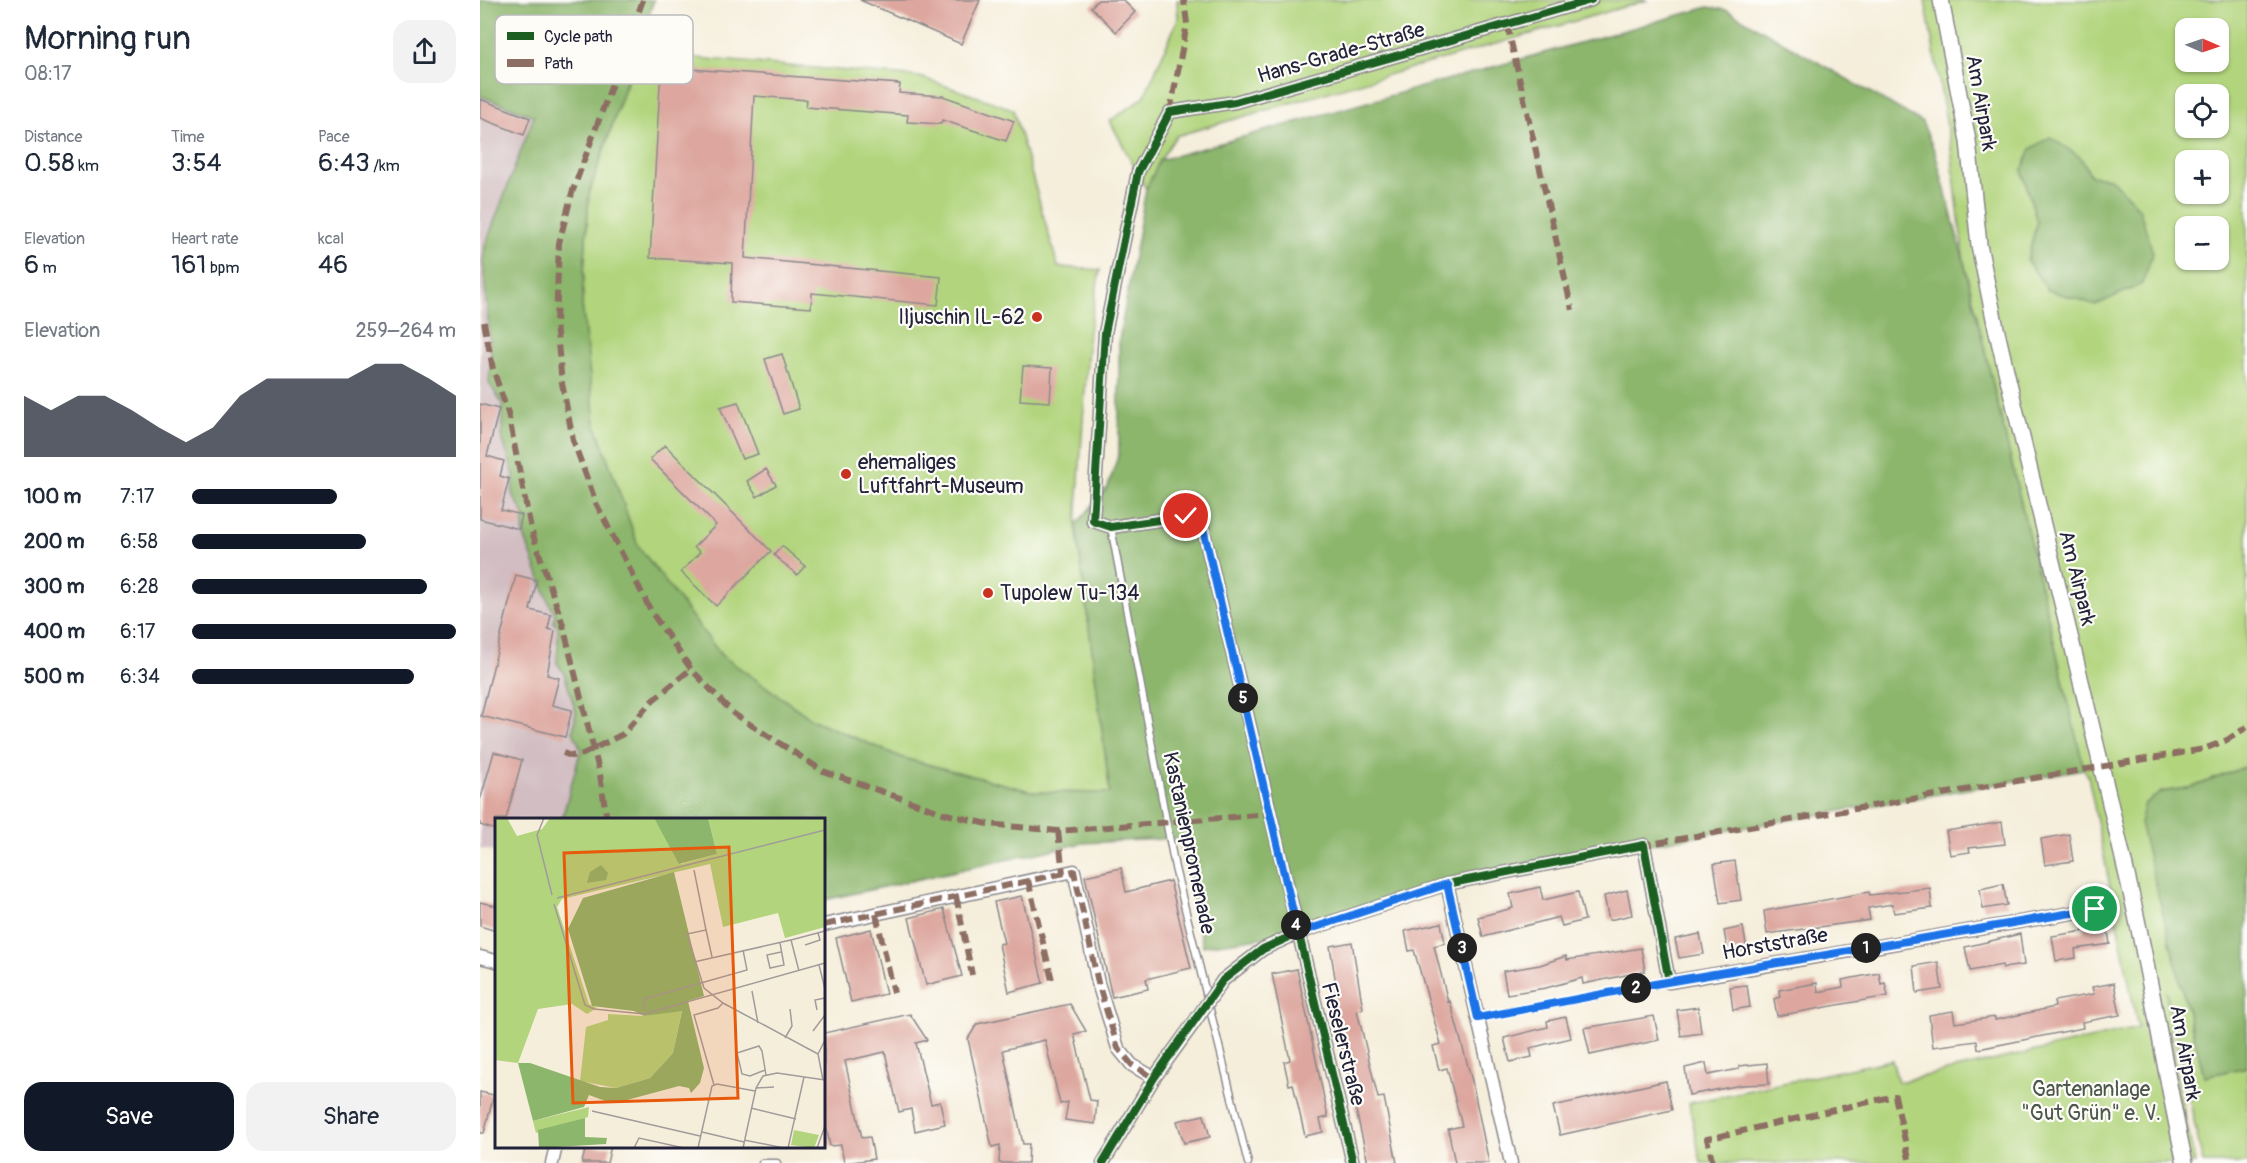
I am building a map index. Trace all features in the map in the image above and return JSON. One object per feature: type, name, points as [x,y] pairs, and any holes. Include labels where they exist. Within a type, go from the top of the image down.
[{"type":"street","name":"Hans-Grade-Straße","points":[[1111,527],[1093,521],[1105,333],[1138,172],[1170,112],[1235,102],[1591,0]]},
{"type":"street","name":"Am Airpark","points":[[1941,0],[1968,141],[1979,245],[1996,328],[2133,905],[2156,1012],[2168,1090],[2185,1163]]},
{"type":"street","name":"Fieselerstraße","points":[[1111,527],[1186,516],[1202,524],[1353,1163]]},
{"type":"street","points":[[1105,1162],[1154,1078],[1223,980],[1263,950],[1298,933],[1447,884],[1644,844],[1670,982]]},
{"type":"street","points":[[825,925],[1074,871],[1098,983],[1118,1048],[1132,1065],[1154,1078]]},
{"type":"street","points":[[1447,884],[1511,1163]]},
{"type":"street","name":"Horststraße","points":[[1670,982],[2095,909]]},
{"type":"street","points":[[480,957],[495,962]]},
{"type":"street","points":[[552,1163],[556,1148]]},
{"type":"lane","name":"Kastanienpromenade","points":[[1111,527],[1175,868],[1248,1163]]},
{"type":"lane","points":[[1478,1018],[1670,982]]},
{"type":"lane","points":[[762,1163],[777,1163]]},
{"type":"shaded area","points":[[480,96],[534,116],[485,246],[483,262],[491,354],[489,382],[502,403],[506,454],[514,475],[512,494],[524,514],[523,533],[549,603],[555,613],[558,637],[555,646],[557,663],[564,673],[576,712],[573,732],[581,749],[562,818],[495,818],[495,852],[480,848]]},
{"type":"green space","points":[[480,0],[654,0],[649,15],[495,15],[495,84],[626,84],[589,193],[582,305],[595,423],[638,546],[721,655],[813,720],[903,758],[1034,792],[1110,793],[1076,525],[1108,487],[1119,453],[1119,340],[1146,189],[1160,160],[1708,7],[1727,10],[1922,122],[1935,152],[1964,262],[2084,769],[1644,845],[1447,884],[1298,933],[1203,946],[1179,838],[1083,843],[825,900],[825,818],[562,818],[581,749],[573,732],[576,712],[564,673],[557,663],[558,627],[554,623],[555,613],[549,603],[523,533],[524,514],[512,494],[514,475],[502,438],[502,403],[489,383],[491,354],[483,262],[485,246],[534,116],[480,96]]},
{"type":"green space","points":[[1177,0],[1648,0],[1176,136],[1160,160],[1146,189],[1110,121],[1144,97],[1178,19]]},
{"type":"green space","name":"Gartenanlage \"Gut Grün\" e. V.","points":[[1925,0],[2247,0],[2247,766],[2193,787],[2161,792],[2141,823],[2204,1076],[2247,1067],[2247,1163],[2203,1163],[2166,990],[2178,1084],[2195,1163],[1701,1163],[1689,1103],[1892,1060],[1898,1082],[2138,1028],[2088,776],[2084,769],[1964,262],[1951,149]],"holes":[[[2080,157],[2091,176],[2027,261],[2037,222],[2022,170]]]},
{"type":"green space","name":"ehemaliges Luftfahrt-Museum","points":[[693,58],[920,77],[1013,109],[1058,267],[1100,270],[1089,331],[1076,525],[1110,793],[1034,792],[903,758],[813,720],[721,655],[638,546],[595,423],[582,305],[589,194],[626,84],[693,84]]},
{"type":"green space","points":[[2050,137],[2080,157],[2091,176],[2110,178],[2139,208],[2153,253],[2142,284],[2096,305],[2048,290],[2027,261],[2037,222],[2022,170],[2031,149]]},
{"type":"green space","points":[[2247,766],[2247,1067],[2204,1076],[2140,823],[2145,803],[2162,792],[2193,787]]},
{"type":"building","points":[[860,0],[980,0],[961,44]]},
{"type":"building","points":[[1098,0],[1123,0],[1135,12],[1116,32],[1091,7]]},
{"type":"building","points":[[693,69],[900,84],[899,93],[943,96],[1014,121],[1006,141],[942,120],[941,124],[907,122],[908,115],[806,107],[807,100],[754,96],[745,258],[941,277],[938,305],[812,293],[811,308],[731,302],[732,263],[650,258],[660,84],[693,84]]},
{"type":"building","points":[[480,99],[530,118],[524,135],[480,118]]},
{"type":"building","points":[[782,354],[799,409],[783,414],[765,359]]},
{"type":"building","points":[[1023,366],[1052,368],[1050,402],[1020,400]]},
{"type":"building","points":[[738,402],[758,454],[742,459],[720,407]]},
{"type":"building","points":[[480,404],[499,409],[487,456],[504,461],[500,476],[509,479],[501,510],[522,515],[519,529],[480,519]]},
{"type":"building","points":[[665,445],[771,551],[716,606],[681,572],[700,552],[694,547],[716,525],[650,459]]},
{"type":"building","points":[[766,469],[776,485],[757,497],[747,481]]},
{"type":"building","points":[[782,546],[805,566],[797,575],[774,555]]},
{"type":"building","points":[[516,575],[537,580],[530,610],[551,615],[548,629],[555,631],[547,675],[559,678],[552,705],[572,710],[565,737],[481,716]]},
{"type":"building","points":[[494,752],[522,760],[506,818],[495,818],[495,830],[480,825],[480,801]]},
{"type":"building","points":[[2002,822],[2005,844],[1969,848],[1970,852],[1950,855],[1946,831]]},
{"type":"building","points":[[2069,834],[2073,861],[2045,865],[2041,839]]},
{"type":"building","points":[[1735,861],[1741,900],[1720,903],[1714,864]]},
{"type":"building","points":[[1121,868],[1126,892],[1170,881],[1191,968],[1146,979],[1148,989],[1112,997],[1085,876]]},
{"type":"building","points":[[2003,884],[2007,905],[1983,909],[1980,889]]},
{"type":"building","points":[[1540,887],[1543,900],[1578,892],[1585,920],[1562,926],[1559,917],[1483,937],[1478,917],[1513,908],[1510,894]]},
{"type":"building","points":[[1930,888],[1932,908],[1894,913],[1892,904],[1868,908],[1870,920],[1767,934],[1764,911],[1869,892],[1870,895]]},
{"type":"building","points":[[1627,890],[1632,915],[1609,920],[1604,896]]},
{"type":"building","points":[[1022,896],[1043,983],[1009,992],[999,944],[1004,943],[994,902]]},
{"type":"building","points":[[480,902],[495,906],[495,931],[480,926]]},
{"type":"building","points":[[944,909],[962,976],[926,985],[909,918]]},
{"type":"building","points":[[2106,919],[2110,944],[2075,949],[2076,958],[2056,961],[2052,936],[2084,931],[2083,923]]},
{"type":"building","points":[[1441,923],[1445,943],[1434,946],[1472,1081],[1489,1163],[1455,1163],[1448,1129],[1462,1126],[1447,1068],[1439,1070],[1433,1046],[1441,1044],[1414,950],[1409,951],[1405,931]]},
{"type":"building","points":[[1743,927],[1747,950],[1728,953],[1724,931]]},
{"type":"building","points":[[871,929],[886,994],[851,1002],[836,938]]},
{"type":"building","points":[[1700,934],[1704,954],[1679,958],[1675,939]]},
{"type":"building","points":[[2020,934],[2024,965],[2003,968],[2002,965],[1970,971],[1965,947]]},
{"type":"building","points":[[1352,942],[1363,1009],[1357,1010],[1378,1098],[1384,1097],[1397,1163],[1368,1163],[1333,1009],[1329,985],[1336,984],[1330,946]]},
{"type":"building","points":[[1641,948],[1645,971],[1583,984],[1582,978],[1546,988],[1507,994],[1503,971],[1540,965],[1566,956],[1567,960]]},
{"type":"building","points":[[1938,962],[1942,989],[1917,993],[1914,966]]},
{"type":"building","points":[[1297,969],[1328,1117],[1320,1119],[1323,1132],[1305,1136],[1293,1084],[1289,1085],[1284,1062],[1290,1060],[1272,974]]},
{"type":"building","points":[[1879,973],[1881,984],[1885,983],[1888,996],[1777,1016],[1774,999],[1780,997],[1779,990],[1817,983],[1818,992],[1843,987],[1842,980]]},
{"type":"building","points":[[2114,983],[2120,1015],[2082,1022],[2083,1028],[1978,1049],[1977,1041],[1933,1047],[1929,1015],[1953,1011],[1955,1023],[1995,1017],[1995,1020],[2055,1007],[2054,1001],[2094,994],[2092,987]]},
{"type":"building","points":[[1747,985],[1750,1007],[1733,1010],[1730,987]]},
{"type":"building","points":[[1070,1004],[1086,1031],[1074,1034],[1090,1100],[1097,1101],[1095,1124],[1065,1120],[1068,1102],[1060,1104],[1045,1040],[1003,1050],[1023,1144],[1029,1144],[1028,1163],[999,1163],[1000,1145],[992,1147],[968,1039],[977,1024]]},
{"type":"building","points":[[1698,1007],[1701,1033],[1681,1036],[1677,1010]]},
{"type":"building","points":[[910,1014],[927,1040],[916,1043],[931,1104],[940,1102],[945,1124],[915,1131],[911,1109],[899,1112],[885,1052],[845,1061],[862,1138],[870,1137],[874,1159],[844,1163],[841,1145],[830,1146],[825,1121],[825,1033]]},
{"type":"building","points":[[1654,1016],[1659,1040],[1590,1055],[1584,1028]]},
{"type":"building","points":[[1566,1017],[1571,1038],[1530,1048],[1532,1057],[1510,1062],[1504,1038],[1548,1027],[1547,1021]]},
{"type":"building","points":[[1706,1063],[1708,1075],[1739,1069],[1739,1066],[1767,1063],[1769,1084],[1741,1085],[1689,1095],[1685,1068]]},
{"type":"building","points":[[1666,1081],[1672,1110],[1560,1135],[1553,1106]]},
{"type":"building","points":[[480,1092],[494,1095],[484,1133],[480,1133]]},
{"type":"building","points":[[1204,1115],[1210,1137],[1184,1143],[1177,1121]]},
{"type":"building","points":[[586,1148],[611,1148],[607,1163],[582,1163]]},
{"type":"marked path","points":[[637,15],[643,0]]},
{"type":"marked path","points":[[1170,112],[1187,24],[1184,0]]},
{"type":"marked path","points":[[1507,24],[1572,310]]},
{"type":"marked path","points":[[612,84],[572,193],[559,243],[556,324],[562,383],[573,440],[596,503],[652,613],[691,669],[734,714],[823,771],[946,814],[988,824],[1058,831],[1270,814]]},
{"type":"marked path","points":[[484,322],[493,369],[508,413],[531,529],[563,625],[600,775],[607,818]]},
{"type":"marked path","points":[[563,753],[571,756],[583,754],[623,734],[653,700],[691,669]]},
{"type":"marked path","points":[[1645,849],[1644,845],[2204,749],[2227,740],[2247,727]]},
{"type":"marked path","points":[[1058,831],[1063,873]]},
{"type":"marked path","points":[[825,925],[1074,871],[1098,983],[1118,1048],[1132,1065],[1154,1078]]},
{"type":"marked path","points":[[1028,880],[1052,980]]},
{"type":"marked path","points":[[956,896],[972,975]]},
{"type":"marked path","points":[[876,914],[894,993]]},
{"type":"marked path","points":[[1713,1163],[1707,1139],[1895,1096],[1910,1163]]},
{"type":"cycle path","points":[[1353,1163],[1202,524],[1186,516],[1111,527],[1093,521],[1105,333],[1138,172],[1170,112],[1235,102],[1591,0]]},
{"type":"cycle path","points":[[1103,1163],[1154,1078],[1223,980],[1263,949],[1298,933],[1447,884],[1644,845],[1669,982],[2095,909]]},
{"type":"place","name":"Iljuschin IL-62","points":[[1037,317]]},
{"type":"place","name":"ehemaliges Luftfahrt-Museum","points":[[846,474]]},
{"type":"place","name":"Tupolew Tu-134","points":[[988,593]]},
{"type":"route","points":[[1186,516],[1202,524],[1298,933],[1447,884],[1478,1018],[1655,984],[2095,909]]}]
